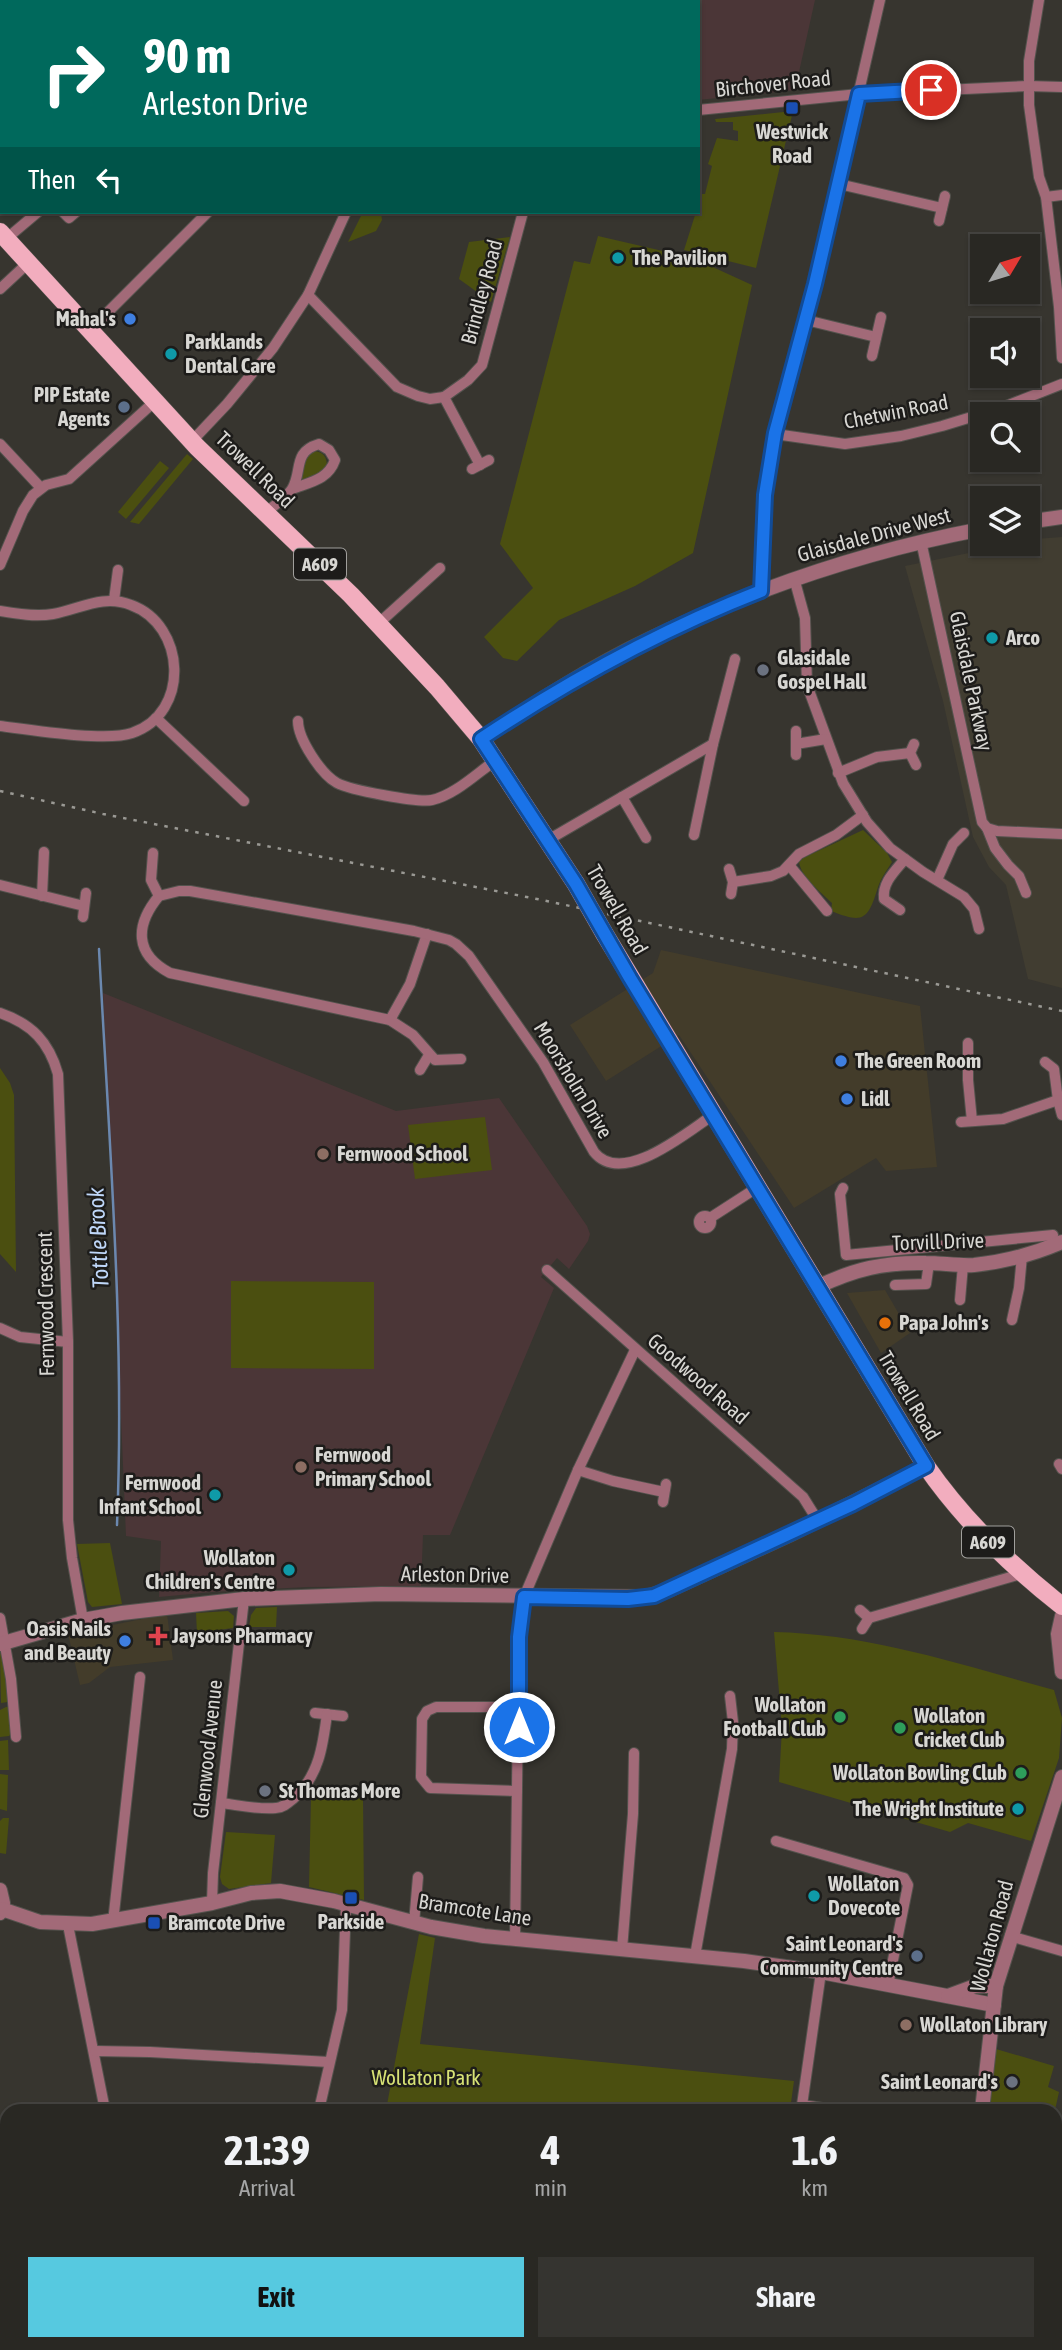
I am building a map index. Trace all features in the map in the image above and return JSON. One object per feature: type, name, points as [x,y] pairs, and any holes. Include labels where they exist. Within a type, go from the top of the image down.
[{"type":"main road","name":"Trowell Road","points":[[3,235],[154,402],[379,623],[481,739],[576,884],[926,1466],[972,1526],[1021,1574],[1062,1606]]},
{"type":"street","points":[[761,591],[765,495],[775,433],[839,184],[880,0]]},
{"type":"street","points":[[1039,0],[1029,61],[1028,86],[1059,307],[1062,358]]},
{"type":"street","name":"Birchover Road","points":[[700,110],[859,94],[1028,86],[1062,87]]},
{"type":"street","points":[[839,184],[942,208]]},
{"type":"street","points":[[1045,197],[1062,195]]},
{"type":"street","points":[[939,220],[945,196]]},
{"type":"street","points":[[3,235],[35,214]]},
{"type":"street","points":[[89,331],[206,214]]},
{"type":"street","points":[[192,441],[262,363],[308,295],[345,214]]},
{"type":"street","name":"Brindley Road","points":[[444,397],[468,380],[482,365],[522,214]]},
{"type":"street","points":[[0,289],[28,263]]},
{"type":"street","points":[[308,295],[397,387],[430,399],[444,397],[480,465]]},
{"type":"street","points":[[872,356],[881,317]]},
{"type":"street","points":[[806,320],[876,337]]},
{"type":"street","name":"Chetwin Road","points":[[775,433],[845,444],[901,436],[1000,408],[1062,384]]},
{"type":"street","points":[[0,565],[28,500],[41,488],[67,481],[154,402]]},
{"type":"street","points":[[0,444],[41,488]]},
{"type":"street","points":[[267,512],[292,489],[318,480],[331,471],[335,460],[330,450],[319,444],[309,447],[299,461],[292,489]]},
{"type":"street","points":[[1040,520],[1062,517]]},
{"type":"street","name":"Glaisdale Drive West","points":[[481,739],[547,695],[648,639],[761,591],[794,578],[921,541],[970,531]]},
{"type":"street","name":"Glaisdale Parkway","points":[[921,541],[962,724],[979,815],[995,848],[1019,876],[1026,893]]},
{"type":"street","points":[[379,623],[440,568]]},
{"type":"street","points":[[114,600],[119,570]]},
{"type":"street","points":[[794,578],[805,618],[807,685],[838,773],[863,816],[890,848],[964,897],[974,909],[979,929]]},
{"type":"street","points":[[0,611],[48,615],[103,600],[114,600],[141,609],[157,623],[169,640],[175,664],[171,695],[156,718],[135,733],[114,737],[0,726]]},
{"type":"street","points":[[694,835],[713,744],[735,659]]},
{"type":"street","points":[[156,718],[232,795],[244,801]]},
{"type":"street","points":[[298,721],[299,735],[310,742],[325,773],[343,786],[414,801],[433,800],[448,794],[496,760]]},
{"type":"street","points":[[796,731],[796,750],[826,739]]},
{"type":"street","points":[[548,840],[713,744]]},
{"type":"street","points":[[838,773],[877,757],[912,748],[916,765]]},
{"type":"street","points":[[340,798],[343,786]]},
{"type":"street","points":[[622,797],[646,838]]},
{"type":"street","points":[[729,869],[732,888],[771,876],[789,865],[799,854],[836,835],[863,816]]},
{"type":"street","points":[[987,828],[1010,832],[1062,834]]},
{"type":"street","points":[[937,880],[948,842],[964,833]]},
{"type":"street","points":[[42,896],[44,852]]},
{"type":"street","points":[[153,853],[151,880],[159,897],[144,920],[141,938],[149,956],[164,970],[390,1020],[413,1035],[429,1055],[440,1061],[461,1059]]},
{"type":"street","points":[[878,910],[884,899],[885,885],[905,859]]},
{"type":"street","points":[[789,865],[808,895],[827,911]]},
{"type":"street","points":[[0,885],[83,911],[86,893]]},
{"type":"street","name":"Moorsholm Drive","points":[[159,897],[190,891],[449,940],[470,956],[543,1062],[601,1160],[615,1165],[637,1161],[713,1115]]},
{"type":"street","points":[[884,899],[900,910]]},
{"type":"street","points":[[390,1020],[411,984],[427,934]]},
{"type":"street","name":"Fernwood Crescent","points":[[0,1013],[15,1018],[37,1033],[52,1056],[58,1074],[68,1342],[68,1520],[83,1620]]},
{"type":"street","points":[[968,1043],[966,1122],[1003,1119],[1058,1100]]},
{"type":"street","points":[[420,1070],[429,1055]]},
{"type":"street","points":[[1054,1066],[1062,1115]]},
{"type":"street","points":[[710,1218],[758,1187]]},
{"type":"street","points":[[840,1189],[846,1255],[873,1259],[1009,1240],[1057,1239]]},
{"type":"street","name":"Torvill Drive","points":[[817,1287],[873,1259],[963,1265],[1041,1252],[1057,1239]]},
{"type":"street","points":[[1009,1240],[1015,1257],[1019,1288],[1012,1320]]},
{"type":"street","points":[[895,1285],[926,1284],[929,1263]]},
{"type":"street","points":[[960,1300],[963,1265]]},
{"type":"street","name":"Goodwood Road","points":[[547,1270],[803,1497],[818,1521]]},
{"type":"street","points":[[0,1328],[20,1337],[68,1342]]},
{"type":"street","points":[[515,1940],[519,1637],[524,1597],[578,1470],[635,1350]]},
{"type":"street","name":"Arleston Drive","points":[[3,1644],[83,1620],[163,1607],[244,1599],[381,1594],[628,1599],[654,1596],[818,1521],[926,1466]]},
{"type":"street","points":[[578,1470],[664,1493]]},
{"type":"street","points":[[862,1629],[869,1618],[1021,1574]]},
{"type":"street","name":"Glenwood Avenue","points":[[212,1903],[244,1599]]},
{"type":"street","points":[[860,1610],[869,1618]]},
{"type":"street","points":[[1062,1616],[1058,1634],[1062,1672]]},
{"type":"street","points":[[0,1618],[16,1737]]},
{"type":"street","points":[[113,1922],[140,1677]]},
{"type":"street","points":[[695,1956],[732,1749],[730,1696]]},
{"type":"street","points":[[517,1791],[430,1788],[421,1777],[422,1719],[428,1711],[436,1707],[519,1707]]},
{"type":"street","points":[[315,1713],[343,1716]]},
{"type":"street","points":[[222,1803],[277,1808],[292,1800],[313,1776],[324,1739],[327,1714]]},
{"type":"street","points":[[622,1949],[633,1814],[634,1753]]},
{"type":"street","name":"Wollaton Road","points":[[983,2104],[996,1986],[1062,1777]]},
{"type":"street","points":[[776,1841],[820,1849],[839,1863],[904,1878],[908,1885],[888,1985]]},
{"type":"street","points":[[414,1923],[418,1877]]},
{"type":"street","points":[[0,1891],[1,1911]]},
{"type":"street","name":"Bramcote Lane","points":[[1,1911],[33,1921],[68,1925],[113,1922],[251,1893],[295,1893],[414,1923],[484,1936],[695,1956],[821,1972],[994,2005]]},
{"type":"street","points":[[320,2104],[344,1992],[346,1905]]},
{"type":"street","points":[[68,1925],[104,2104]]},
{"type":"street","points":[[1010,1936],[1062,1951]]},
{"type":"street","points":[[803,2104],[801,2095],[821,1972]]},
{"type":"street","name":"Bramcote Lane","points":[[948,1996],[975,1986],[996,1986]]},
{"type":"street","points":[[94,2051],[329,2062]]},
{"type":"shaded area","points":[[700,0],[815,0],[795,90],[700,100]]},
{"type":"shaded area","points":[[1062,537],[1062,988],[1028,979],[1006,885],[989,867],[973,837],[943,701],[905,566],[970,553],[970,556],[1040,556],[1040,539]]},
{"type":"shaded area","points":[[661,950],[920,1006],[937,1167],[886,1171],[876,1158],[794,1208],[679,1035],[606,1081],[570,1025],[653,973]]},
{"type":"shaded area","name":"Fernwood School","points":[[103,993],[396,1111],[499,1098],[587,1226],[590,1234],[588,1241],[569,1269],[557,1258],[541,1277],[554,1288],[450,1535],[423,1535],[421,1586],[307,1587],[159,1597],[161,1541],[126,1536]]},
{"type":"shaded area","points":[[885,1290],[910,1333],[881,1353],[847,1293]]},
{"type":"shaded area","points":[[167,1614],[173,1660],[110,1667],[89,1683],[80,1685],[68,1634]]},
{"type":"green space","points":[[793,111],[756,268],[684,250],[695,214],[700,214],[702,194],[705,194],[712,166],[708,164],[717,138],[738,141],[738,131],[733,130],[733,122],[716,122],[715,119]]},
{"type":"green space","points":[[362,214],[381,214],[382,220],[376,231],[348,242]]},
{"type":"green space","points":[[598,236],[693,258],[752,285],[693,553],[635,586],[559,620],[517,661],[503,658],[484,637],[533,588],[500,544],[574,261],[590,264]]},
{"type":"green space","points":[[510,237],[491,302],[459,279],[469,242]]},
{"type":"green space","points":[[315,451],[324,455],[327,465],[322,471],[301,482],[297,478],[309,453]]},
{"type":"green space","points":[[187,454],[193,459],[139,524],[130,522]]},
{"type":"green space","points":[[160,461],[169,468],[126,519],[118,512]]},
{"type":"green space","points":[[863,830],[887,853],[892,862],[867,913],[858,918],[831,911],[832,903],[807,879],[799,862]]},
{"type":"green space","points":[[0,1068],[14,1095],[16,1272],[0,1254]]},
{"type":"green space","points":[[485,1117],[492,1170],[415,1179],[408,1125]]},
{"type":"green space","points":[[231,1281],[374,1282],[374,1369],[231,1368]]},
{"type":"green space","points":[[110,1543],[122,1604],[92,1607],[88,1602],[77,1544]]},
{"type":"green space","points":[[277,1607],[276,1627],[249,1627],[251,1615],[256,1608]]},
{"type":"green space","points":[[228,1611],[234,1616],[233,1628],[197,1633],[196,1613]]},
{"type":"green space","points":[[774,1632],[845,1638],[916,1652],[1054,1690],[1062,1718],[1059,1758],[1031,1841],[968,1823],[950,1832],[779,1782],[782,1728]]},
{"type":"green space","points":[[0,1653],[4,1659],[8,1702],[1,1703]]},
{"type":"green space","points":[[9,1707],[11,1733],[9,1736],[0,1737],[0,1710]]},
{"type":"green space","points":[[8,1740],[9,1770],[0,1770],[0,1741]]},
{"type":"green space","points":[[0,1774],[8,1775],[7,1811],[0,1809]]},
{"type":"green space","points":[[311,1797],[363,1797],[364,1900],[309,1887]]},
{"type":"green space","points":[[9,1818],[6,1854],[0,1853],[0,1821]]},
{"type":"green space","points":[[226,1832],[275,1835],[271,1883],[229,1889],[222,1884],[220,1877]]},
{"type":"green space","name":"Wollaton Park","points":[[419,1934],[435,1938],[420,2044],[794,2081],[791,2104],[387,2104]]},
{"type":"green space","points":[[996,2049],[1054,2066],[1048,2087],[1059,2092],[1056,2104],[988,2104]]},
{"type":"waterway","name":"Tottle Brook","points":[[99,949],[117,1309],[117,1525]]},
{"type":"railway","points":[[0,791],[103,814],[542,900],[1062,1011]]},
{"type":"place","name":"Westwick Road","points":[[792,108]]},
{"type":"place","name":"The Pavilion","points":[[618,258]]},
{"type":"place","name":"Mahal's","points":[[130,319]]},
{"type":"place","name":"Parklands Dental Care","points":[[171,354]]},
{"type":"place","name":"PIP Estate Agents","points":[[124,407]]},
{"type":"place","name":"Arco","points":[[992,638]]},
{"type":"place","name":"Glasidale Gospel Hall","points":[[763,670]]},
{"type":"place","name":"The Green Room","points":[[841,1061]]},
{"type":"place","name":"Lidl","points":[[847,1099]]},
{"type":"place","name":"Fernwood School","points":[[323,1154]]},
{"type":"place","name":"Papa John's","points":[[885,1323]]},
{"type":"place","name":"Fernwood Primary School","points":[[301,1467]]},
{"type":"place","name":"Fernwood Infant School","points":[[215,1495]]},
{"type":"place","name":"Wollaton Children's Centre","points":[[289,1570]]},
{"type":"place","name":"Jaysons Pharmacy","points":[[158,1636]]},
{"type":"place","name":"Oasis Nails and Beauty","points":[[125,1641]]},
{"type":"place","name":"Wollaton Football Club","points":[[840,1717]]},
{"type":"place","name":"Wollaton Cricket Club","points":[[900,1728]]},
{"type":"place","name":"Wollaton Bowling Club","points":[[1021,1773]]},
{"type":"place","name":"St Thomas More","points":[[265,1791]]},
{"type":"place","name":"The Wright Institute","points":[[1018,1809]]},
{"type":"place","name":"Wollaton Dovecote","points":[[814,1896]]},
{"type":"place","name":"Parkside","points":[[351,1898]]},
{"type":"place","name":"Bramcote Drive","points":[[154,1923]]},
{"type":"place","name":"Saint Leonard's Community Centre","points":[[917,1956]]},
{"type":"place","name":"Wollaton Library","points":[[906,2025]]},
{"type":"place","name":"Saint Leonard's","points":[[1012,2082]]},
{"type":"route","points":[[519,1727],[519,1637],[524,1597],[628,1599],[654,1596],[853,1504],[926,1466],[693,1083],[576,884],[481,739],[547,695],[648,639],[761,591],[765,495],[775,433],[815,284],[859,94],[931,90]]}]
